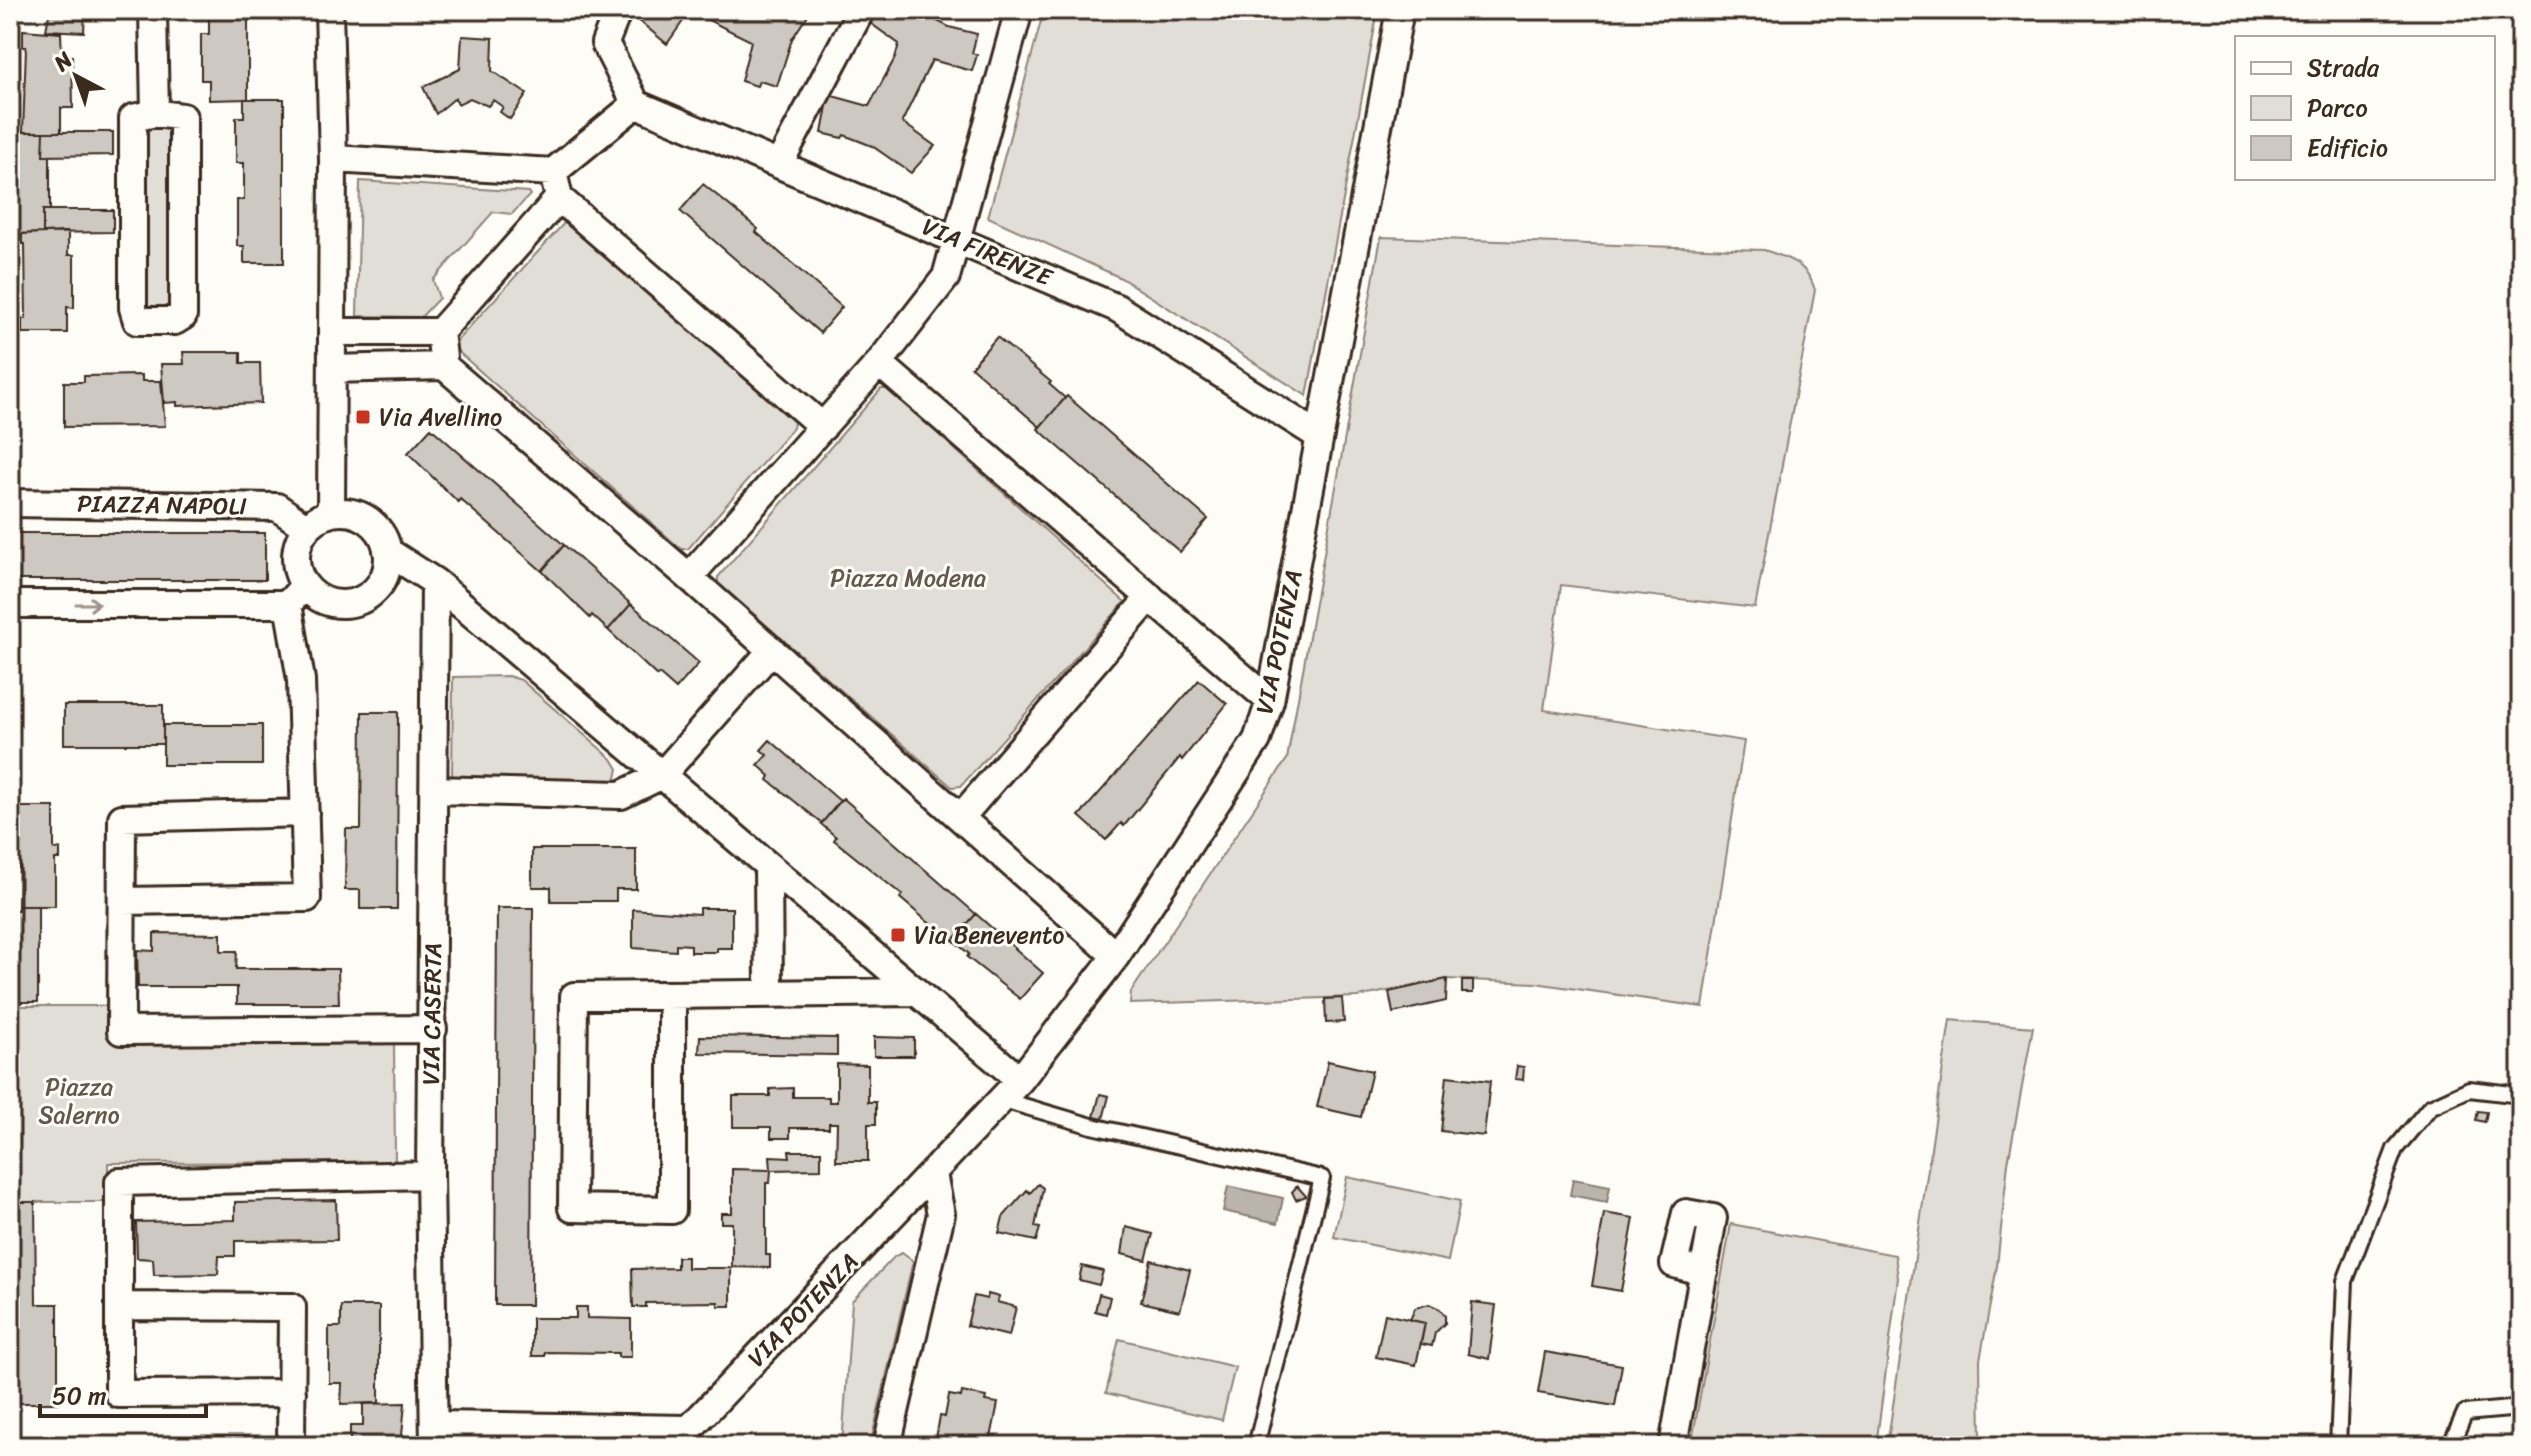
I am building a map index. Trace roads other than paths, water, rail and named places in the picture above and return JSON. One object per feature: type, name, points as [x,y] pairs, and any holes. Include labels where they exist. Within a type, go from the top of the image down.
[{"type":"street","points":[[153,10],[155,113]]},
{"type":"street","points":[[329,10],[333,159],[331,513]]},
{"type":"street","points":[[444,366],[440,332],[556,185],[636,104],[605,43],[618,10]]},
{"type":"street","points":[[779,164],[861,10]]},
{"type":"street","points":[[689,577],[879,363],[946,277],[1019,10]]},
{"type":"street","name":"VIA POTENZA","points":[[681,1438],[1012,1090],[1116,956],[1257,740],[1270,701],[1400,10]]},
{"type":"street","name":"VIA FIRENZE","points":[[636,104],[1117,308],[1319,436]]},
{"type":"street","points":[[155,113],[183,117],[183,316],[175,321],[137,321],[133,308],[133,118],[155,113]]},
{"type":"street","points":[[333,159],[556,185],[823,427]]},
{"type":"street","points":[[332,332],[440,332]]},
{"type":"street","points":[[879,363],[1270,701]]},
{"type":"street","points":[[332,369],[444,366],[689,577],[1116,956]]},
{"type":"street","name":"PIAZZA NAPOLI","points":[[10,503],[277,507],[307,528]]},
{"type":"street","points":[[123,901],[307,898],[295,556],[307,528],[331,513],[361,516],[374,525],[387,551],[435,582],[916,992],[1012,1090]]},
{"type":"street","points":[[10,604],[296,595],[329,603],[359,600],[382,581],[387,551]]},
{"type":"street","name":"VIA CASERTA","points":[[434,1436],[430,1175],[435,582]]},
{"type":"street","points":[[961,817],[1150,597]]},
{"type":"street","points":[[435,790],[621,795],[662,775],[772,650]]},
{"type":"street","points":[[305,813],[122,818],[121,1031],[433,1029]]},
{"type":"street","points":[[768,866],[769,994]]},
{"type":"street","points":[[672,995],[672,1210],[572,1208],[574,996],[916,992]]},
{"type":"street","points":[[887,1446],[941,1214],[933,1174]]},
{"type":"street","points":[[292,1393],[119,1394],[119,1182],[430,1175]]},
{"type":"street","points":[[1673,1446],[1704,1272]]},
{"type":"street","points":[[119,1306],[292,1307],[291,1446]]},
{"type":"street","points":[[434,1436],[681,1438]]},
{"type":"lane","points":[[2338,1446],[2345,1281],[2395,1149],[2430,1107],[2469,1089],[2521,1095]]},
{"type":"lane","points":[[1012,1090],[1092,1126],[1322,1178],[1256,1446]]},
{"type":"lane","points":[[2450,1446],[2465,1413],[2521,1408]]},
{"type":"place","name":"Via Avellino","points":[[363,417]]},
{"type":"place","name":"Via Benevento","points":[[898,935]]},
{"type":"park label","name":"Piazza Modena","points":[[908,578]]},
{"type":"park label","name":"Piazza Salerno","points":[[79,1101]]}]
